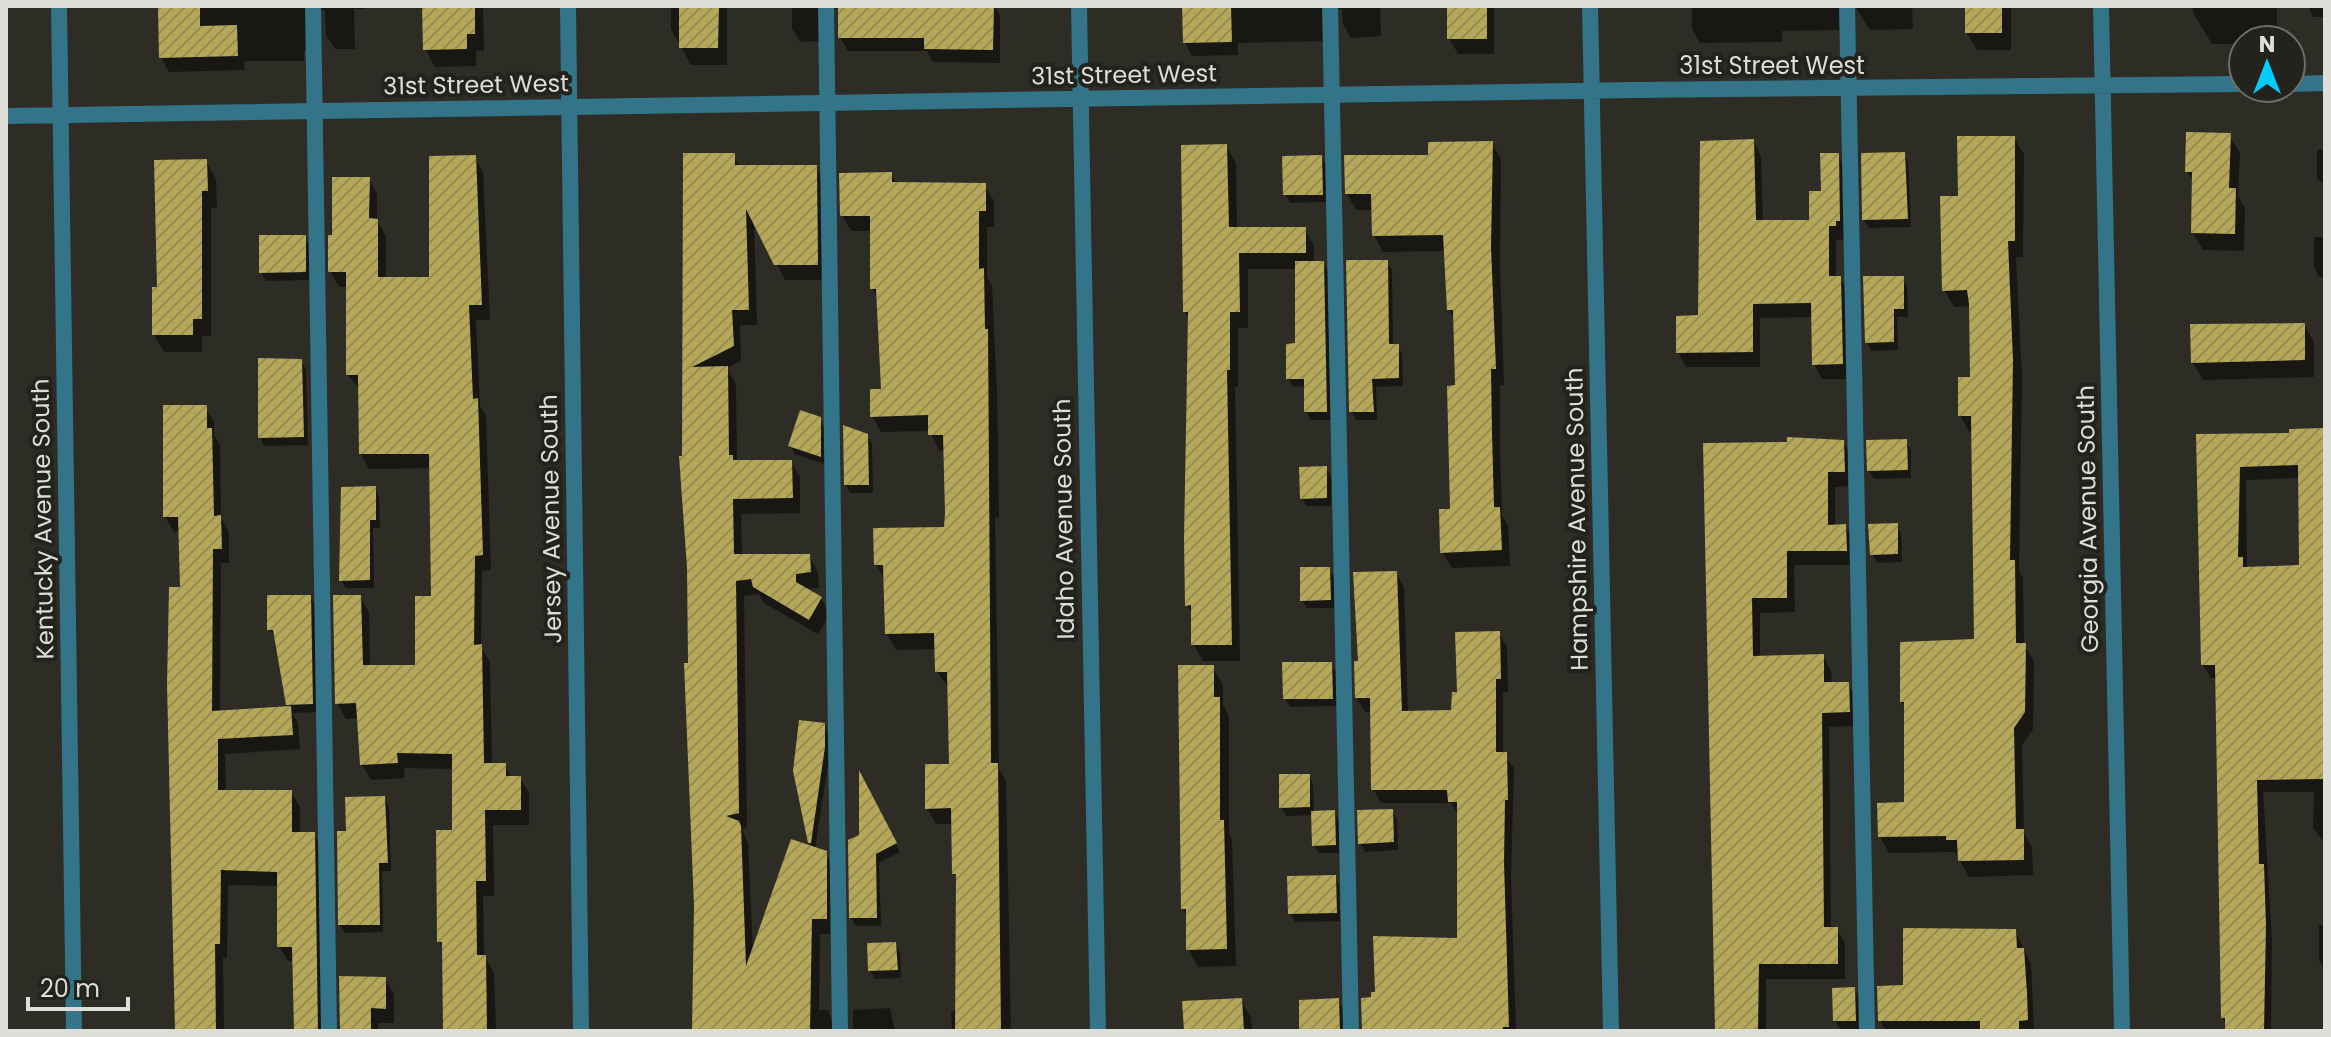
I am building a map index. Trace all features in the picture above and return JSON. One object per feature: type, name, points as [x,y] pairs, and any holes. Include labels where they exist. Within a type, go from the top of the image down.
[{"type":"street","name":"Kentucky Avenue South","points":[[59,6],[74,1031]]},
{"type":"street","points":[[313,6],[329,1031]]},
{"type":"street","name":"Jersey Avenue South","points":[[568,6],[581,1031]]},
{"type":"street","points":[[826,6],[840,1031]]},
{"type":"street","name":"Idaho Avenue South","points":[[1079,6],[1098,1031]]},
{"type":"street","points":[[1330,6],[1351,1031]]},
{"type":"street","name":"Hampshire Avenue South","points":[[1590,6],[1611,1031]]},
{"type":"street","points":[[1847,6],[1867,1031]]},
{"type":"street","name":"Georgia Avenue South","points":[[2101,6],[2122,1031]]},
{"type":"street","name":"31st Street West","points":[[6,116],[2227,84]]},
{"type":"building","points":[[422,6],[475,6],[475,34],[467,34],[467,49],[423,50]]},
{"type":"building","points":[[679,6],[719,6],[718,48],[679,48]]},
{"type":"building","points":[[838,6],[994,6],[993,50],[924,49],[924,38],[838,38]]},
{"type":"building","points":[[1182,6],[1231,6],[1232,42],[1183,43]]},
{"type":"building","points":[[1447,6],[1487,6],[1487,39],[1447,39]]},
{"type":"building","points":[[1965,6],[2002,6],[2002,33],[1965,33]]},
{"type":"building","points":[[200,7],[200,26],[237,25],[238,56],[159,58],[158,8]]},
{"type":"building","points":[[2186,132],[2231,133],[2229,188],[2236,188],[2235,234],[2191,233],[2192,172],[2185,172]]},
{"type":"building","points":[[1957,136],[2015,136],[2015,241],[2008,241],[2013,360],[2010,560],[2015,560],[2016,643],[2026,643],[2025,712],[2014,728],[2016,829],[2024,829],[2024,860],[1958,861],[1957,840],[1946,840],[1946,836],[1878,837],[1877,803],[1904,802],[1904,702],[1900,702],[1900,642],[1974,639],[1971,416],[1958,416],[1958,377],[1970,377],[1969,304],[1967,290],[1942,291],[1940,196],[1958,196]]},
{"type":"building","points":[[1754,139],[1756,220],[1809,220],[1809,191],[1821,191],[1820,153],[1839,153],[1840,221],[1836,221],[1836,226],[1829,226],[1829,276],[1841,276],[1843,364],[1812,365],[1811,303],[1753,304],[1753,352],[1676,353],[1676,316],[1698,315],[1700,141]]},
{"type":"building","points":[[1493,141],[1491,247],[1496,369],[1491,369],[1492,432],[1494,507],[1500,507],[1502,550],[1440,553],[1439,509],[1450,509],[1447,386],[1455,385],[1453,310],[1447,310],[1443,235],[1372,236],[1371,194],[1345,194],[1344,155],[1428,155],[1428,142]]},
{"type":"building","points":[[1227,144],[1229,227],[1306,227],[1306,253],[1239,253],[1240,312],[1230,312],[1230,370],[1227,370],[1232,645],[1191,645],[1191,605],[1185,606],[1188,312],[1183,312],[1181,145]]},
{"type":"building","points":[[1905,152],[1908,219],[1862,220],[1861,153]]},
{"type":"building","points":[[683,153],[735,153],[735,165],[817,165],[818,265],[774,265],[746,209],[749,310],[732,310],[734,346],[692,367],[728,366],[729,455],[733,455],[733,460],[792,460],[793,498],[733,499],[734,554],[810,554],[811,572],[796,574],[796,582],[822,597],[809,620],[753,587],[751,579],[736,581],[739,813],[726,816],[739,821],[741,826],[746,966],[791,839],[827,851],[827,919],[812,919],[810,1031],[692,1031],[694,906],[684,663],[688,663],[687,568],[679,456],[682,456]]},
{"type":"building","points":[[476,155],[482,305],[469,305],[473,399],[478,398],[483,555],[475,556],[474,645],[482,644],[484,763],[506,763],[506,776],[521,776],[521,810],[485,810],[486,881],[476,881],[477,955],[486,955],[487,1031],[443,1031],[442,942],[437,942],[436,830],[452,830],[452,754],[397,753],[398,763],[360,765],[356,703],[335,704],[333,595],[361,595],[363,665],[415,665],[415,596],[431,596],[429,454],[359,454],[358,375],[346,375],[346,272],[328,272],[328,235],[332,235],[332,177],[370,177],[369,218],[378,219],[378,277],[429,277],[429,156]]},
{"type":"building","points":[[1322,155],[1323,195],[1283,195],[1282,156]]},
{"type":"building","points":[[207,159],[208,191],[202,191],[202,319],[193,319],[193,335],[152,335],[152,287],[157,287],[154,160]]},
{"type":"building","points":[[892,172],[892,182],[986,183],[986,211],[979,211],[979,269],[984,268],[985,329],[988,329],[991,763],[998,763],[1001,1031],[955,1031],[956,874],[952,874],[951,808],[925,809],[925,764],[949,764],[947,672],[935,672],[934,633],[885,634],[883,565],[874,565],[873,528],[944,527],[945,513],[943,435],[928,435],[928,415],[870,417],[870,389],[881,389],[876,289],[870,289],[870,216],[840,216],[839,173]]},
{"type":"building","points":[[259,235],[306,235],[306,272],[259,273]]},
{"type":"building","points":[[1346,260],[1388,260],[1389,344],[1399,344],[1399,378],[1372,379],[1374,412],[1349,412]]},
{"type":"building","points":[[1295,261],[1324,261],[1327,412],[1304,412],[1304,379],[1286,379],[1286,344],[1295,343]]},
{"type":"building","points":[[1863,276],[1904,276],[1904,309],[1894,309],[1894,342],[1865,343]]},
{"type":"building","points":[[2305,323],[2305,360],[2191,363],[2190,324]]},
{"type":"building","points":[[258,358],[302,359],[304,437],[258,438]]},
{"type":"building","points":[[163,405],[207,405],[207,428],[212,428],[214,516],[221,515],[222,549],[213,549],[212,711],[291,706],[293,735],[218,739],[218,790],[292,790],[292,832],[315,832],[318,1031],[294,1031],[292,947],[277,947],[277,872],[221,870],[220,944],[215,944],[216,1031],[175,1031],[167,684],[169,587],[180,587],[178,517],[163,517]]},
{"type":"building","points":[[800,410],[821,417],[821,457],[788,446]]},
{"type":"building","points":[[843,425],[868,434],[869,485],[844,485]]},
{"type":"building","points":[[2324,428],[2325,779],[2257,780],[2259,864],[2264,864],[2266,925],[2264,1031],[2225,1031],[2225,1018],[2221,1018],[2215,665],[2201,665],[2196,434],[2289,433],[2289,429]],"holes":[[[2298,465],[2299,565],[2243,567],[2243,557],[2238,557],[2240,467]]]},
{"type":"building","points":[[1787,437],[1844,440],[1845,472],[1828,472],[1828,525],[1846,524],[1847,551],[1787,551],[1787,598],[1752,598],[1753,656],[1824,654],[1824,682],[1849,682],[1850,712],[1822,713],[1824,927],[1838,927],[1838,964],[1759,964],[1758,1031],[1715,1031],[1703,443],[1787,442]]},
{"type":"building","points":[[1907,439],[1908,470],[1867,471],[1866,440]]},
{"type":"building","points":[[1327,466],[1327,498],[1300,499],[1299,467]]},
{"type":"building","points":[[376,486],[376,520],[370,520],[370,580],[339,581],[341,487]]},
{"type":"building","points":[[1898,523],[1898,554],[1870,555],[1868,524]]},
{"type":"building","points":[[1300,567],[1330,567],[1331,600],[1300,601]]},
{"type":"building","points":[[1397,571],[1402,711],[1451,710],[1452,692],[1457,692],[1455,632],[1500,631],[1501,679],[1496,679],[1496,752],[1507,752],[1508,800],[1505,800],[1504,862],[1509,1027],[1503,1027],[1503,1031],[1362,1031],[1361,998],[1371,997],[1371,992],[1375,992],[1373,936],[1457,938],[1457,802],[1448,802],[1447,790],[1371,790],[1370,698],[1355,698],[1354,661],[1358,661],[1353,572]]},
{"type":"building","points":[[267,595],[311,595],[313,704],[286,705],[273,630],[267,630]]},
{"type":"building","points":[[1282,662],[1332,662],[1333,699],[1283,699]]},
{"type":"building","points":[[1178,665],[1214,665],[1214,697],[1220,697],[1220,820],[1224,820],[1227,949],[1186,950],[1186,909],[1181,909]]},
{"type":"building","points":[[799,720],[825,723],[825,747],[811,843],[808,843],[793,771]]},
{"type":"building","points":[[859,770],[897,843],[876,854],[877,918],[849,918],[848,840],[859,835]]},
{"type":"building","points":[[1279,774],[1310,774],[1310,807],[1279,808]]},
{"type":"building","points":[[385,796],[388,863],[379,863],[380,925],[338,925],[337,831],[346,831],[345,797]]},
{"type":"building","points":[[1393,809],[1394,842],[1358,844],[1357,810]]},
{"type":"building","points":[[1335,810],[1336,845],[1312,846],[1311,811]]},
{"type":"building","points":[[1336,875],[1337,913],[1288,914],[1287,876]]},
{"type":"building","points":[[1903,928],[2016,929],[2017,948],[2024,948],[2028,1020],[2019,1021],[2019,1031],[1980,1031],[1980,1021],[1878,1021],[1877,986],[1903,985]]},
{"type":"building","points":[[896,942],[898,970],[868,971],[867,943]]},
{"type":"building","points":[[339,976],[386,977],[386,1009],[371,1008],[371,1031],[340,1031]]},
{"type":"building","points":[[1855,987],[1856,1021],[1833,1021],[1832,988]]},
{"type":"building","points":[[1242,998],[1244,1031],[1184,1031],[1182,1001]]},
{"type":"building","points":[[1339,998],[1340,1031],[1299,1031],[1299,1000]]}]
